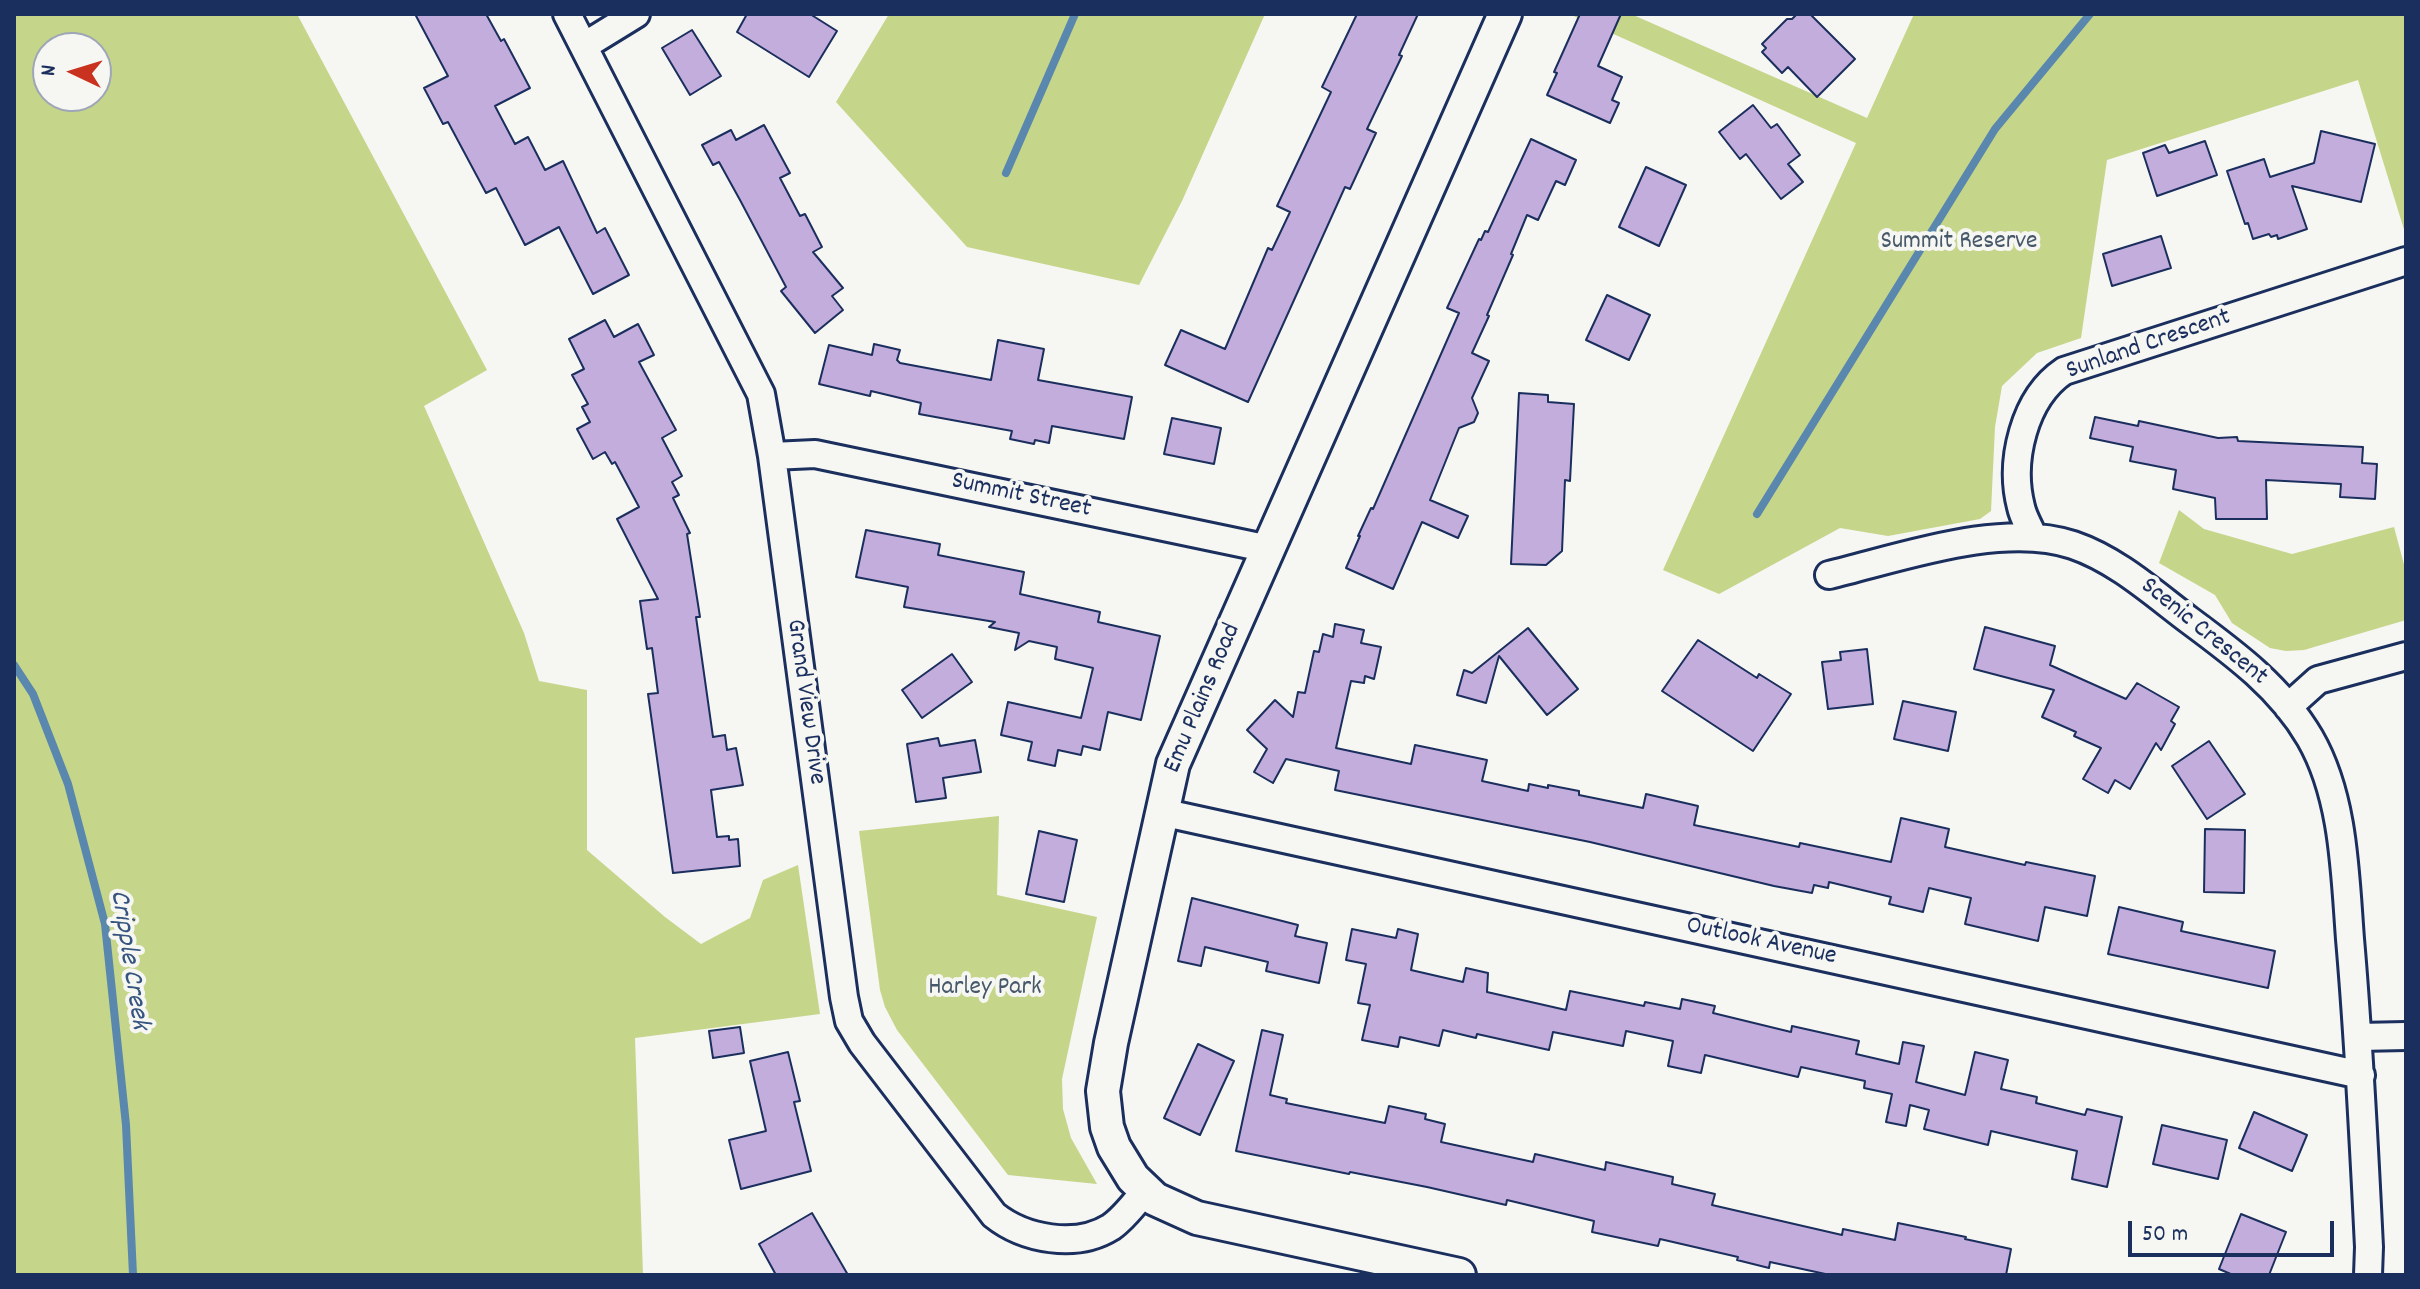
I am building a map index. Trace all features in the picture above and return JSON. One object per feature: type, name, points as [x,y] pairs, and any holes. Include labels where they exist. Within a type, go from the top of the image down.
[{"type":"street","name":"Grand View Drive","points":[[567,14],[761,394],[772,456],[841,982],[849,1021],[862,1043],[994,1215],[1015,1230],[1064,1239],[1088,1236],[1111,1226],[1145,1191]]},
{"type":"street","points":[[584,46],[636,14]]},
{"type":"street","name":"Emu Plains Road","points":[[1459,1275],[1197,1218],[1165,1204],[1145,1191],[1133,1178],[1114,1147],[1107,1127],[1103,1091],[1173,764],[1505,14]]},
{"type":"street","name":"Sunland Crescent","points":[[2033,536],[2021,508],[2020,447],[2033,405],[2051,380],[2064,371],[2406,261]]},
{"type":"street","name":"Summit Street","points":[[772,456],[815,454],[1269,549]]},
{"type":"street","name":"Scenic Crescent","points":[[1829,575],[1942,547],[2033,536],[2074,546],[2129,574],[2245,662],[2288,707],[2310,738],[2333,798],[2345,874],[2359,1037],[2368,1275]]},
{"type":"street","points":[[2288,707],[2318,680],[2406,656]]},
{"type":"street","name":"Outlook Avenue","points":[[1161,812],[2361,1075]]},
{"type":"street","points":[[2359,1037],[2406,1036]]},
{"type":"green space","points":[[14,14],[297,14],[487,370],[424,406],[524,633],[539,681],[587,690],[587,850],[701,944],[750,918],[763,880],[798,865],[820,1014],[635,1038],[643,1275],[14,1275]]},
{"type":"green space","points":[[889,14],[1265,14],[1182,201],[1139,285],[967,247],[836,102]]},
{"type":"green space","name":"Summit Reserve","points":[[1569,14],[1631,14],[1867,118],[1914,14],[2406,14],[2406,236],[2358,80],[2107,160],[2081,338],[2037,353],[2002,386],[1995,427],[1991,511],[1980,519],[1888,536],[1840,528],[1719,594],[1663,570],[1856,143]]},
{"type":"green space","points":[[2179,510],[2204,529],[2292,554],[2394,527],[2406,572],[2406,620],[2304,650],[2270,648],[2232,623],[2215,595],[2159,563]]},
{"type":"green space","name":"Harley Park","points":[[999,816],[997,895],[1097,917],[1062,1079],[1063,1109],[1071,1138],[1097,1184],[1008,1175],[897,1030],[880,990],[859,831]]},
{"type":"building","points":[[415,14],[486,14],[501,41],[504,39],[530,88],[495,106],[515,144],[528,137],[545,170],[563,161],[597,233],[605,228],[629,275],[593,294],[559,227],[525,245],[496,188],[486,193],[448,122],[443,124],[424,88],[448,76]]},
{"type":"building","points":[[747,14],[810,14],[837,31],[809,77],[737,32]]},
{"type":"building","points":[[1357,14],[1418,14],[1399,55],[1402,56],[1367,129],[1376,133],[1350,189],[1345,187],[1248,402],[1165,365],[1181,330],[1225,349],[1268,248],[1272,250],[1290,212],[1277,206],[1331,92],[1322,87]]},
{"type":"building","points":[[1580,14],[1621,14],[1598,66],[1622,77],[1612,100],[1619,103],[1610,123],[1547,95]]},
{"type":"building","points":[[1797,14],[1810,14],[1855,59],[1817,97],[1788,67],[1782,73],[1762,52],[1766,48],[1762,44],[1787,19]]},
{"type":"building","points":[[692,30],[721,76],[690,95],[662,48]]},
{"type":"building","points":[[1753,105],[1771,128],[1777,124],[1800,155],[1788,164],[1803,182],[1781,199],[1746,154],[1740,159],[1719,132]]},
{"type":"building","points":[[764,125],[790,173],[780,178],[800,216],[805,214],[822,247],[813,252],[843,288],[832,296],[843,310],[815,333],[781,291],[786,287],[740,200],[719,162],[713,165],[702,145],[731,130],[736,140]]},
{"type":"building","points":[[2321,131],[2375,144],[2361,202],[2292,186],[2307,229],[2278,239],[2277,235],[2271,237],[2269,234],[2253,239],[2227,171],[2264,159],[2270,177],[2314,163]]},
{"type":"building","points":[[1531,139],[1576,160],[1565,185],[1556,181],[1538,220],[1527,215],[1472,353],[1489,361],[1472,398],[1478,413],[1474,422],[1459,428],[1430,500],[1468,516],[1458,538],[1422,522],[1393,589],[1346,568],[1459,313],[1447,308],[1479,239],[1485,231],[1488,232]]},
{"type":"building","points":[[2205,141],[2217,175],[2157,196],[2143,153],[2165,145],[2169,153]]},
{"type":"building","points":[[1646,167],[1686,185],[1659,246],[1619,227]]},
{"type":"building","points":[[2161,236],[2171,268],[2112,286],[2103,254]]},
{"type":"building","points":[[1607,295],[1650,315],[1629,360],[1586,340]]},
{"type":"building","points":[[605,320],[614,337],[638,324],[654,355],[639,362],[676,430],[662,438],[682,476],[672,482],[679,495],[673,498],[690,533],[687,534],[700,617],[696,617],[713,737],[725,735],[727,750],[736,748],[743,785],[711,790],[717,837],[738,839],[740,866],[673,873],[648,694],[658,693],[652,648],[647,649],[640,601],[658,599],[617,519],[639,507],[615,462],[612,464],[605,452],[593,459],[577,429],[590,422],[582,407],[588,404],[572,375],[584,369],[569,339]]},
{"type":"building","points":[[998,340],[1044,349],[1038,380],[1132,397],[1124,439],[1052,426],[1049,443],[1035,440],[1034,444],[1010,439],[1012,431],[919,414],[921,403],[871,391],[870,396],[819,384],[829,345],[872,355],[874,344],[900,350],[897,360],[900,363],[991,380]]},
{"type":"building","points":[[1519,393],[1548,395],[1548,402],[1574,404],[1570,481],[1565,480],[1562,551],[1546,565],[1511,564]]},
{"type":"building","points":[[2095,417],[2138,426],[2139,421],[2218,438],[2237,437],[2238,441],[2363,447],[2362,463],[2377,464],[2375,499],[2340,497],[2341,484],[2266,480],[2267,519],[2216,519],[2215,498],[2173,489],[2176,470],[2130,461],[2133,447],[2090,438]]},
{"type":"building","points":[[1172,418],[1221,428],[1214,464],[1164,454]]},
{"type":"building","points":[[866,530],[940,544],[938,555],[1024,572],[1020,594],[1100,612],[1098,622],[1160,636],[1141,720],[1108,712],[1100,750],[1083,746],[1081,755],[1058,750],[1055,766],[1028,760],[1032,742],[1001,735],[1008,702],[1081,718],[1093,668],[1055,659],[1057,647],[1029,641],[1015,650],[1019,633],[989,627],[995,622],[904,607],[908,587],[856,577]]},
{"type":"building","points":[[1335,624],[1364,630],[1361,643],[1381,647],[1374,679],[1365,676],[1364,683],[1351,681],[1336,748],[1411,764],[1415,745],[1487,760],[1482,781],[1528,791],[1529,784],[1548,788],[1548,785],[1579,791],[1579,795],[1643,808],[1646,794],[1698,806],[1694,825],[1891,862],[1901,818],[1949,829],[1945,847],[2025,865],[2026,862],[2095,876],[2087,916],[2045,907],[2038,941],[1965,924],[1971,898],[1929,888],[1923,912],[1889,904],[1891,897],[1829,882],[1828,888],[1814,885],[1812,893],[1774,886],[1590,842],[1335,790],[1339,771],[1286,759],[1273,783],[1254,772],[1267,749],[1247,730],[1275,700],[1293,717],[1298,692],[1305,693],[1314,651],[1319,652],[1323,634],[1333,637]]},
{"type":"building","points":[[1985,627],[2055,646],[2050,665],[2126,699],[2137,683],[2179,707],[2171,721],[2175,724],[2161,750],[2156,743],[2130,789],[2115,780],[2108,793],[2083,779],[2101,748],[2074,736],[2076,732],[2042,717],[2054,690],[1974,669]]},
{"type":"building","points":[[1528,628],[1578,689],[1547,715],[1499,656],[1486,703],[1457,695],[1464,670],[1472,673]]},
{"type":"building","points":[[1698,640],[1757,678],[1759,674],[1791,694],[1753,751],[1662,691]]},
{"type":"building","points":[[1867,649],[1873,704],[1828,709],[1822,662],[1841,660],[1840,652]]},
{"type":"building","points":[[952,654],[972,682],[922,718],[902,690]]},
{"type":"building","points":[[1903,701],[1956,712],[1948,751],[1894,739]]},
{"type":"building","points":[[938,738],[940,746],[975,740],[981,772],[943,778],[946,798],[916,802],[907,744]]},
{"type":"building","points":[[2209,741],[2245,794],[2207,819],[2172,766]]},
{"type":"building","points":[[2205,829],[2245,830],[2244,893],[2204,892]]},
{"type":"building","points":[[1039,831],[1077,840],[1064,902],[1026,894]]},
{"type":"building","points":[[1192,898],[1298,925],[1295,936],[1327,943],[1319,983],[1266,971],[1268,962],[1205,947],[1201,966],[1178,961]]},
{"type":"building","points":[[2119,907],[2183,922],[2181,931],[2275,951],[2268,988],[2108,954]]},
{"type":"building","points":[[1352,929],[1396,938],[1398,929],[1418,934],[1411,970],[1463,982],[1466,968],[1488,973],[1487,992],[1566,1010],[1570,991],[1644,1006],[1645,1002],[1680,1009],[1682,999],[1715,1006],[1713,1013],[1791,1032],[1792,1026],[1859,1041],[1856,1054],[1899,1064],[1903,1042],[1924,1046],[1916,1082],[1965,1095],[1975,1052],[2008,1060],[2001,1089],[2037,1097],[2036,1103],[2085,1115],[2087,1109],[2122,1117],[2107,1187],[2072,1179],[2077,1151],[1991,1131],[1988,1145],[1924,1129],[1929,1110],[1910,1105],[1906,1126],[1886,1122],[1892,1094],[1864,1088],[1865,1081],[1801,1067],[1798,1077],[1705,1055],[1701,1073],[1668,1066],[1673,1041],[1626,1031],[1623,1046],[1553,1032],[1549,1050],[1443,1030],[1439,1046],[1400,1037],[1398,1047],[1362,1040],[1370,1005],[1358,1003],[1366,964],[1346,960]]},
{"type":"building","points":[[740,1027],[744,1053],[713,1058],[709,1031]]},
{"type":"building","points":[[1262,1030],[1283,1035],[1270,1095],[1287,1099],[1286,1103],[1385,1123],[1389,1106],[1426,1114],[1425,1119],[1445,1124],[1441,1142],[1533,1162],[1535,1154],[1605,1170],[1606,1162],[1673,1177],[1672,1184],[1715,1194],[1712,1205],[1842,1235],[1843,1229],[1895,1240],[1898,1223],[1966,1237],[2011,1249],[2006,1275],[1830,1275],[1770,1262],[1769,1268],[1737,1260],[1738,1257],[1660,1239],[1658,1246],[1592,1232],[1594,1221],[1507,1200],[1506,1205],[1236,1151]]},
{"type":"building","points":[[1198,1044],[1234,1061],[1200,1135],[1164,1118]]},
{"type":"building","points":[[788,1052],[800,1101],[794,1102],[811,1171],[741,1189],[729,1140],[766,1131],[750,1061]]},
{"type":"building","points":[[2254,1112],[2307,1135],[2292,1171],[2239,1148]]},
{"type":"building","points":[[2162,1125],[2227,1140],[2218,1179],[2153,1164]]},
{"type":"building","points":[[812,1213],[848,1275],[776,1275],[759,1244]]},
{"type":"building","points":[[2241,1214],[2286,1232],[2269,1275],[2233,1275],[2219,1269]]},
{"type":"waterway","points":[[1006,173],[1075,14]]},
{"type":"waterway","points":[[1757,514],[1995,129],[2090,14]]},
{"type":"waterway","name":"Cripple Creek","points":[[14,665],[33,694],[68,784],[105,924],[126,1125],[133,1275]]}]
